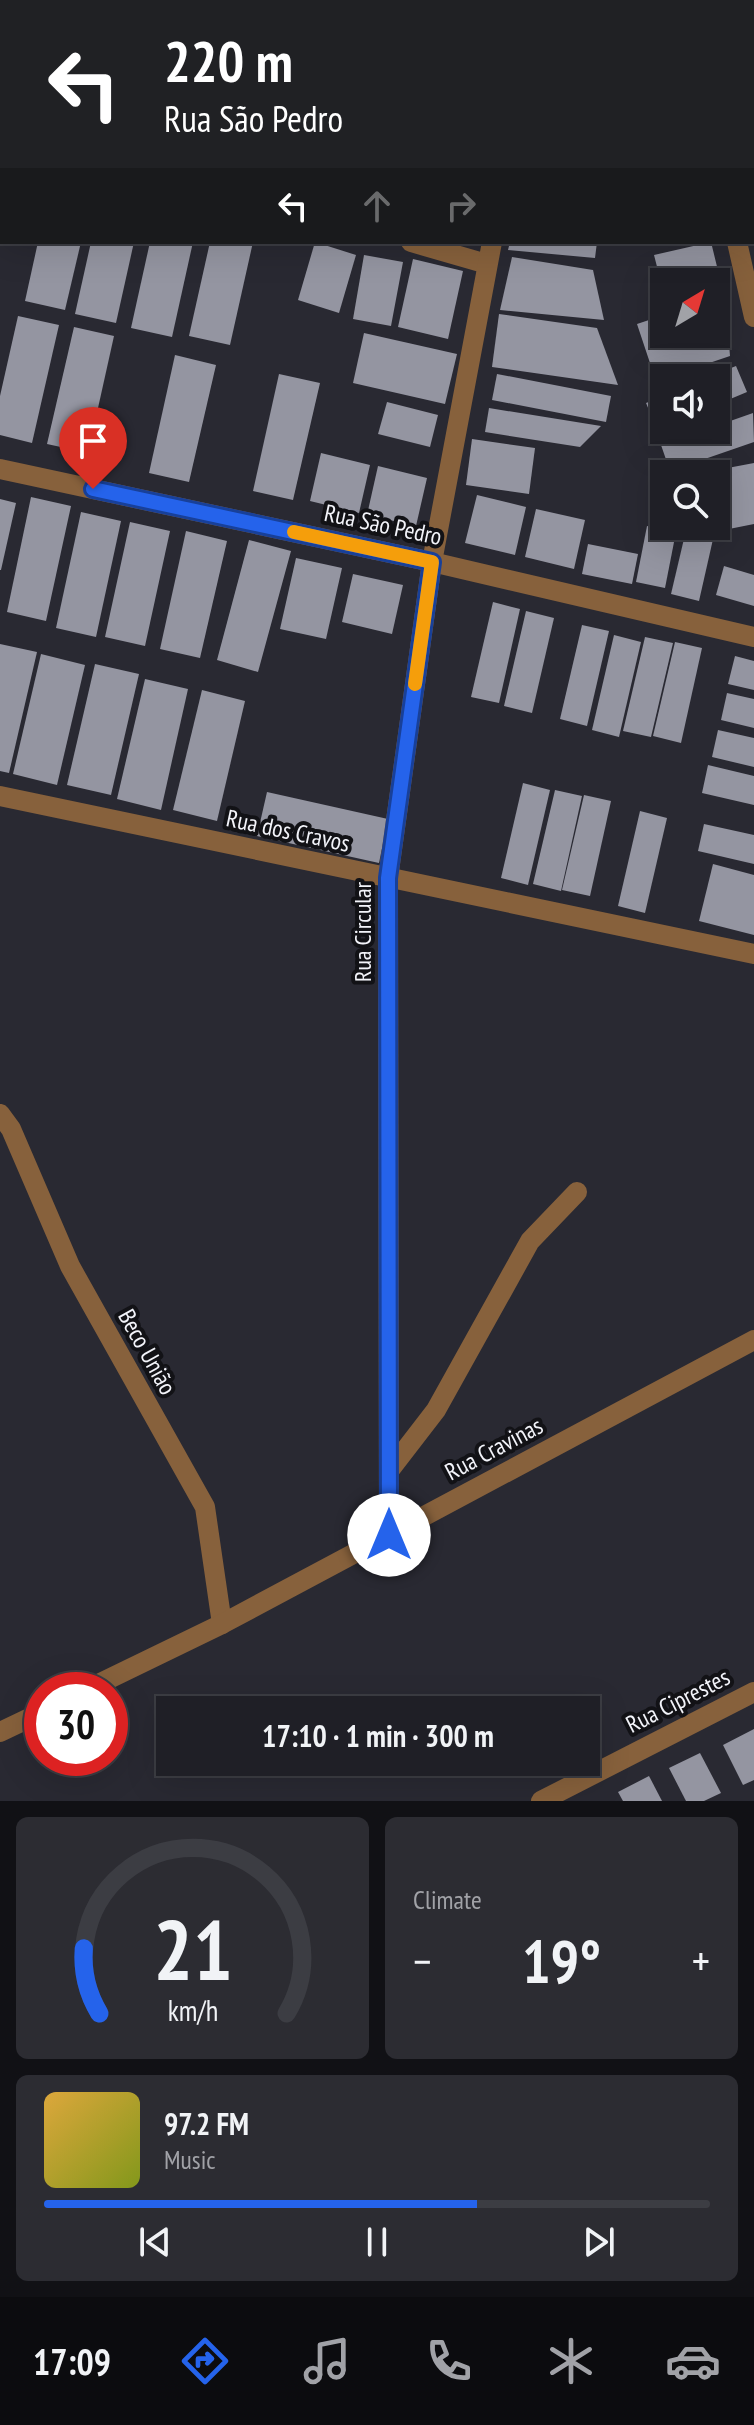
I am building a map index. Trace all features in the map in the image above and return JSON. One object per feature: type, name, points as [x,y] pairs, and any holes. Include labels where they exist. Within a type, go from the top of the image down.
[{"type":"street","points":[[418,244],[487,264]]},
{"type":"street","name":"Rua Circular","points":[[389,1535],[388,878],[432,562],[492,244]]},
{"type":"street","points":[[737,244],[754,317]]},
{"type":"street","name":"Rua São Pedro","points":[[0,469],[432,562],[754,637]]},
{"type":"street","name":"Rua dos Cravos","points":[[0,796],[754,954]]},
{"type":"street","name":"Beco União","points":[[0,1114],[11,1129],[70,1266],[205,1507],[222,1624]]},
{"type":"street","points":[[389,1471],[436,1410],[530,1241],[577,1192]]},
{"type":"street","name":"Rua Cravinas","points":[[123,1672],[222,1624],[754,1340]]},
{"type":"street","name":"Rua Ciprestes","points":[[541,1801],[754,1692]]},
{"type":"street","points":[[0,1732],[24,1721]]},
{"type":"building","points":[[38,244],[81,244],[65,310],[25,301]]},
{"type":"building","points":[[91,244],[134,244],[116,323],[75,314]]},
{"type":"building","points":[[150,244],[193,244],[172,337],[131,328]]},
{"type":"building","points":[[210,244],[253,244],[230,345],[189,336]]},
{"type":"building","points":[[314,244],[356,255],[339,313],[298,300]]},
{"type":"building","points":[[510,244],[597,244],[595,258],[508,250]]},
{"type":"building","points":[[711,244],[717,268],[657,268],[654,255]]},
{"type":"building","points":[[364,255],[403,262],[391,326],[353,319]]},
{"type":"building","points":[[512,257],[593,270],[604,320],[500,310]]},
{"type":"building","points":[[413,259],[463,271],[448,339],[398,327]]},
{"type":"building","points":[[499,314],[597,328],[618,385],[492,367]]},
{"type":"building","points":[[18,316],[59,325],[32,443],[0,435],[0,396]]},
{"type":"building","points":[[650,320],[650,348],[729,348],[730,356],[706,364],[650,364],[637,324]]},
{"type":"building","points":[[74,327],[114,336],[88,453],[47,444]]},
{"type":"building","points":[[364,333],[457,354],[445,404],[353,383]]},
{"type":"building","points":[[175,355],[216,365],[189,482],[149,473]]},
{"type":"building","points":[[736,366],[747,392],[730,399],[730,368]]},
{"type":"building","points":[[279,374],[320,383],[293,500],[253,491]]},
{"type":"building","points":[[497,374],[611,396],[606,422],[492,400]]},
{"type":"building","points":[[387,402],[438,415],[430,447],[378,434]]},
{"type":"building","points":[[489,408],[601,426],[580,447],[485,432]]},
{"type":"building","points":[[753,413],[754,442],[702,460],[666,460],[661,445],[664,444],[730,444],[730,421]]},
{"type":"building","points":[[472,439],[535,448],[529,494],[466,485]]},
{"type":"building","points":[[321,453],[370,465],[359,513],[310,501]]},
{"type":"building","points":[[754,463],[754,524],[730,529],[730,468]]},
{"type":"building","points":[[378,466],[427,478],[416,526],[367,515]]},
{"type":"building","points":[[477,495],[526,507],[515,555],[465,543]]},
{"type":"building","points":[[31,497],[71,506],[46,621],[7,612]]},
{"type":"building","points":[[0,499],[16,503],[1,570],[0,570]]},
{"type":"building","points":[[536,509],[585,520],[574,569],[525,557]]},
{"type":"building","points":[[81,512],[121,521],[96,637],[56,628]]},
{"type":"building","points":[[130,522],[170,531],[145,646],[105,637]]},
{"type":"building","points":[[647,526],[650,527],[650,540],[674,540],[665,588],[636,582]]},
{"type":"building","points":[[186,531],[227,541],[200,658],[160,649]]},
{"type":"building","points":[[249,540],[291,551],[258,672],[217,660]]},
{"type":"building","points":[[684,540],[713,540],[699,601],[671,594]]},
{"type":"building","points":[[588,544],[638,554],[632,584],[582,574]]},
{"type":"building","points":[[296,558],[342,568],[326,639],[280,629]]},
{"type":"building","points":[[724,566],[754,575],[754,606],[716,595]]},
{"type":"building","points":[[353,574],[403,585],[392,634],[342,622]]},
{"type":"building","points":[[493,602],[520,609],[499,703],[471,697]]},
{"type":"building","points":[[526,611],[554,618],[532,713],[504,706]]},
{"type":"building","points":[[582,625],[609,631],[587,726],[560,719]]},
{"type":"building","points":[[614,635],[641,642],[619,737],[592,730]]},
{"type":"building","points":[[645,637],[673,643],[651,737],[623,731]]},
{"type":"building","points":[[675,642],[702,648],[681,743],[653,736]]},
{"type":"building","points":[[0,644],[37,652],[9,773],[0,771]]},
{"type":"building","points":[[41,654],[85,665],[57,785],[13,774]]},
{"type":"building","points":[[735,656],[754,661],[754,690],[728,684]]},
{"type":"building","points":[[95,664],[139,674],[111,795],[67,785]]},
{"type":"building","points":[[145,679],[188,689],[161,810],[117,799]]},
{"type":"building","points":[[202,690],[245,701],[217,821],[173,810]]},
{"type":"building","points":[[727,693],[754,699],[754,728],[721,720]]},
{"type":"building","points":[[718,730],[754,738],[754,767],[712,757]]},
{"type":"building","points":[[708,765],[754,776],[754,805],[702,793]]},
{"type":"building","points":[[523,783],[550,790],[528,885],[501,878]]},
{"type":"building","points":[[555,790],[582,796],[561,891],[533,884]]},
{"type":"building","points":[[267,792],[388,819],[379,863],[257,836]]},
{"type":"building","points":[[584,795],[611,801],[590,896],[562,890]]},
{"type":"building","points":[[640,811],[667,818],[645,913],[618,906]]},
{"type":"building","points":[[704,824],[754,835],[754,864],[698,851]]},
{"type":"building","points":[[713,864],[754,875],[754,935],[699,921]]},
{"type":"building","points":[[754,1729],[754,1780],[743,1785],[723,1745]]},
{"type":"building","points":[[700,1753],[721,1793],[704,1801],[686,1801],[669,1768]]},
{"type":"building","points":[[649,1776],[662,1801],[623,1801],[618,1792]]},
{"type":"slow traffic","points":[[294,532],[432,562],[415,684]]},
{"type":"route","points":[[93,489],[432,562],[388,878],[389,1535]]}]
